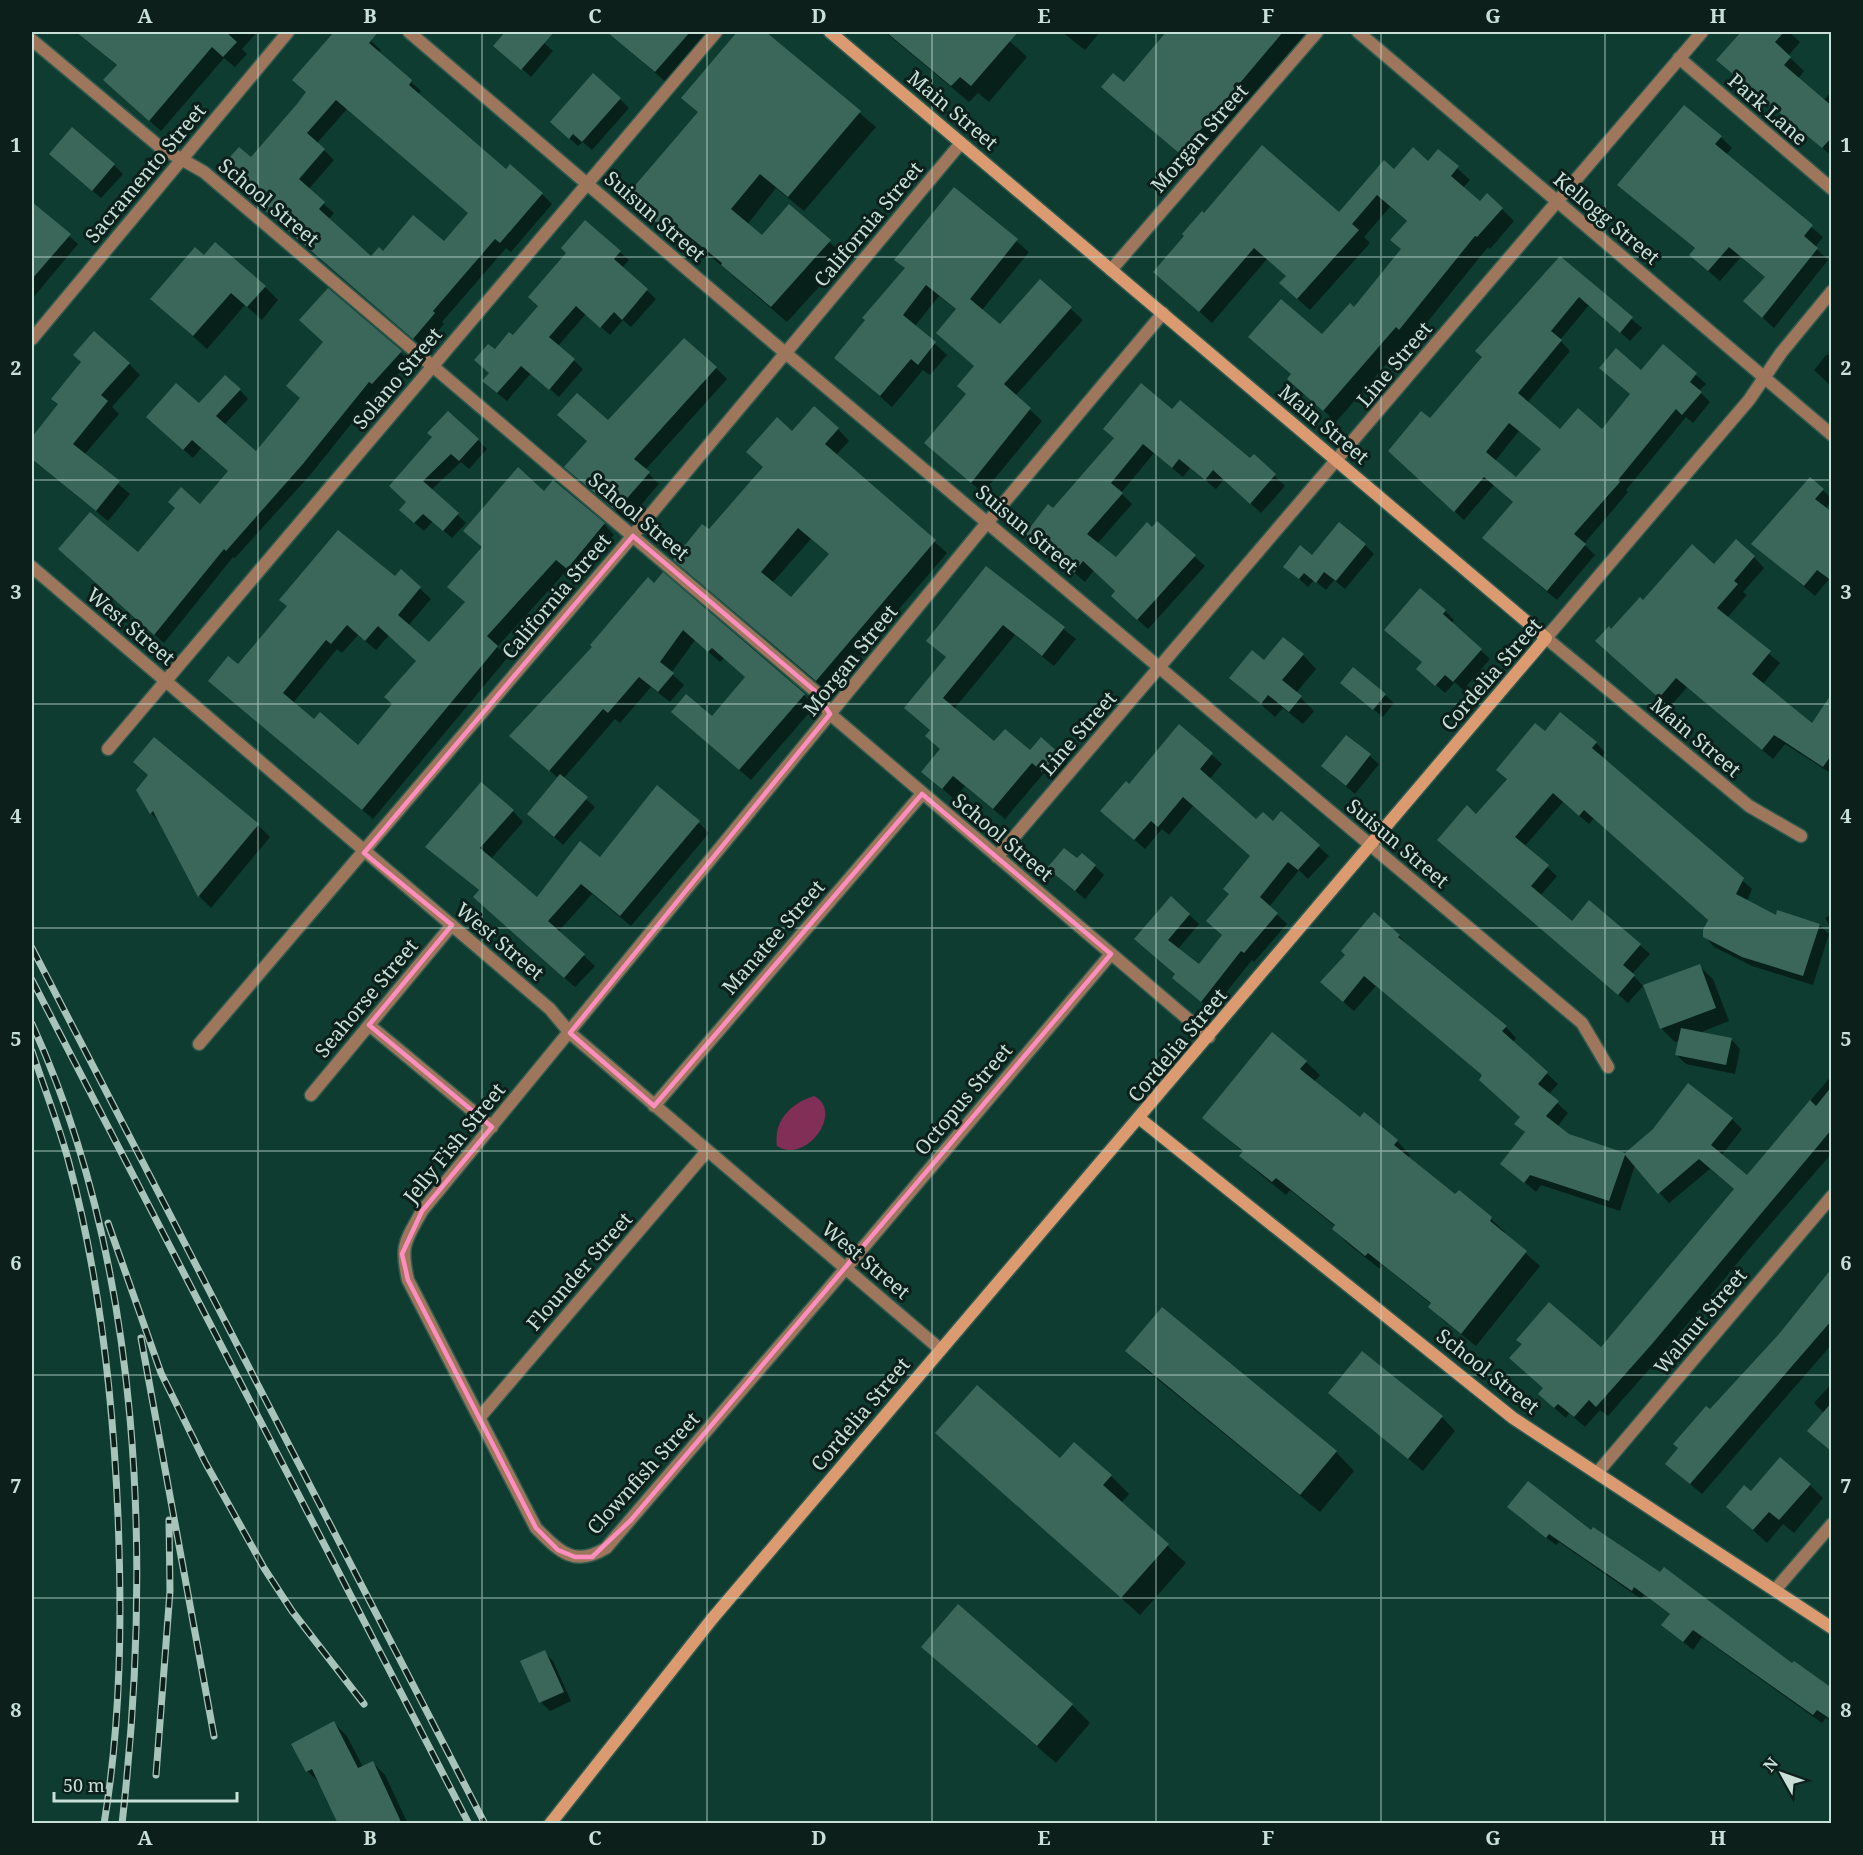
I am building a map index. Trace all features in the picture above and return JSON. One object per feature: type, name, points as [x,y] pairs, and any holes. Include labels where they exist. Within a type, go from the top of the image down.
[{"type":"main road","name":"Main Street","points":[[830,32],[1546,638]]},
{"type":"main road","name":"Cordelia Street","points":[[550,1824],[712,1619],[1546,638]]},
{"type":"main road","name":"School Street","points":[[1139,1118],[1513,1418],[1832,1628]]},
{"type":"street","name":"Sacramento Street","points":[[32,339],[288,32]]},
{"type":"street","name":"Suisun Street","points":[[409,32],[786,353],[1582,1023],[1608,1067]]},
{"type":"street","name":"Solano Street","points":[[108,749],[716,32]]},
{"type":"street","name":"Morgan Street","points":[[1111,270],[1317,32]]},
{"type":"street","name":"Kellogg Street","points":[[1358,32],[1832,435]]},
{"type":"street","name":"Line Street","points":[[998,857],[1701,32]]},
{"type":"street","name":"School Street","points":[[32,40],[160,147],[204,172],[434,366],[815,691],[830,714],[922,794],[1209,1037]]},
{"type":"street","name":"Park Lane","points":[[1679,58],[1832,189]]},
{"type":"street","name":"California Street","points":[[199,1044],[302,920],[364,853],[633,536],[961,143]]},
{"type":"street","name":"Cordelia Street","points":[[1546,638],[1747,404],[1763,377],[1832,291]]},
{"type":"street","name":"Morgan Street","points":[[570,1033],[988,522],[1163,314]]},
{"type":"street","name":"West Street","points":[[32,567],[364,853],[550,1009],[570,1033],[654,1107],[940,1349]]},
{"type":"street","name":"Main Street","points":[[1546,638],[1749,806],[1801,836]]},
{"type":"street","name":"Manatee Street","points":[[654,1107],[922,794]]},
{"type":"street","name":"Seahorse Street","points":[[311,1095],[452,926]]},
{"type":"street","name":"Octopus Street","points":[[846,1269],[1111,954]]},
{"type":"street","points":[[369,1025],[492,1127]]},
{"type":"street","name":"Jelly Fish Street","points":[[480,1417],[408,1280],[402,1254],[406,1241],[422,1211],[570,1033]]},
{"type":"street","name":"Flounder Street","points":[[480,1417],[707,1151]]},
{"type":"street","name":"Walnut Street","points":[[1598,1472],[1832,1196]]},
{"type":"street","name":"Clownfish Street","points":[[480,1417],[536,1528],[558,1550],[575,1557],[592,1557],[606,1548],[631,1520],[846,1269]]},
{"type":"street","points":[[1775,1590],[1832,1524]]},
{"type":"highlighted area","points":[[633,536],[815,691],[830,714],[570,1033],[654,1106],[922,794],[1111,954],[631,1520],[592,1557],[575,1557],[558,1550],[536,1528],[408,1280],[402,1254],[422,1211],[492,1127],[369,1025],[452,925],[364,853]]},
{"type":"shaded area","points":[[814,1096],[822,1104],[825,1113],[818,1134],[809,1143],[799,1148],[788,1150],[777,1146],[778,1129],[785,1114],[798,1103]]},
{"type":"building","points":[[76,32],[226,32],[237,42],[223,57],[212,47],[149,121],[103,80],[117,65]]},
{"type":"building","points":[[334,32],[378,32],[369,43],[412,80],[409,85],[506,169],[510,164],[543,193],[500,243],[495,239],[433,311],[435,313],[413,339],[218,170],[239,147],[251,157],[297,104],[306,92],[292,80]],"holes":[[[336,100],[468,213],[444,241],[413,215],[383,251],[379,247],[371,256],[319,209],[325,202],[299,179],[325,149],[307,133]]]},
{"type":"building","points":[[505,32],[554,32],[521,70],[493,46]]},
{"type":"building","points":[[607,32],[690,32],[655,72]]},
{"type":"building","points":[[737,32],[766,32],[861,111],[788,197],[760,174],[731,209],[762,235],[789,204],[831,240],[771,307],[721,265],[722,263],[665,217],[658,224],[626,196],[698,112],[681,98]]},
{"type":"building","points":[[886,32],[1018,32],[971,86],[960,77],[951,86]]},
{"type":"building","points":[[1166,32],[1283,32],[1180,154],[1101,87],[1113,73],[1124,82]]},
{"type":"building","points":[[1741,32],[1784,32],[1775,42],[1791,57],[1784,65],[1832,106],[1832,137],[1822,148],[1716,60]]},
{"type":"building","points":[[593,73],[621,98],[582,142],[573,134],[569,139],[550,122]]},
{"type":"building","points":[[1684,105],[1722,136],[1715,144],[1813,225],[1804,236],[1818,248],[1762,318],[1743,301],[1765,277],[1729,247],[1708,271],[1689,255],[1695,248],[1617,185]]},
{"type":"building","points":[[72,127],[115,164],[92,191],[49,154]]},
{"type":"building","points":[[1262,145],[1339,212],[1384,160],[1394,169],[1413,147],[1428,161],[1438,149],[1459,166],[1451,176],[1480,201],[1487,193],[1503,208],[1477,237],[1475,236],[1399,330],[1396,327],[1323,411],[1287,379],[1291,374],[1248,337],[1281,299],[1322,334],[1350,303],[1354,307],[1401,249],[1390,240],[1407,221],[1377,195],[1352,224],[1359,230],[1297,299],[1279,283],[1286,276],[1254,248],[1199,312],[1153,272],[1184,236],[1182,234],[1202,211],[1204,213]]},
{"type":"building","points":[[954,187],[1018,239],[970,299],[1000,324],[1040,279],[1072,307],[1004,384],[1031,408],[971,483],[924,443],[966,394],[957,386],[974,366],[936,333],[956,309],[926,285],[903,315],[936,342],[918,365],[911,359],[880,396],[834,358],[865,320],[862,318],[905,268],[894,260]]},
{"type":"building","points":[[32,202],[71,234],[32,279]]},
{"type":"building","points":[[585,220],[621,251],[614,259],[648,289],[622,320],[614,312],[600,328],[576,306],[549,337],[575,359],[549,390],[521,366],[497,393],[482,381],[489,373],[474,360],[488,344],[495,349],[509,332],[513,335],[538,306],[528,297],[566,253],[561,248]]},
{"type":"building","points":[[215,242],[266,286],[247,307],[231,293],[193,336],[150,299],[195,247],[204,255]]},
{"type":"building","points":[[1560,256],[1633,317],[1620,333],[1579,297],[1551,331],[1562,340],[1518,393],[1560,429],[1578,408],[1602,429],[1630,394],[1599,368],[1616,348],[1641,370],[1663,344],[1697,373],[1690,382],[1702,392],[1682,415],[1676,409],[1618,480],[1620,482],[1574,534],[1586,544],[1547,591],[1482,538],[1513,502],[1484,477],[1454,512],[1388,451],[1421,411],[1430,418],[1482,357],[1475,351]],"holes":[[[1509,423],[1541,449],[1516,477],[1486,452]]]},
{"type":"building","points":[[328,288],[402,351],[372,384],[369,382],[302,465],[226,551],[224,549],[154,635],[58,549],[90,512],[138,552],[175,508],[168,502],[181,487],[200,504],[228,471],[192,440],[183,450],[146,417],[176,383],[199,403],[225,375],[241,389],[216,416],[256,451],[300,398],[286,386],[323,342],[299,320]]},
{"type":"building","points":[[94,331],[130,363],[101,395],[108,401],[73,444],[120,481],[96,511],[32,459],[32,437],[58,404],[51,399],[81,362],[73,355]]},
{"type":"building","points":[[684,338],[717,367],[634,459],[650,472],[616,511],[564,467],[587,441],[557,415],[577,393],[608,420]]},
{"type":"building","points":[[1141,383],[1172,409],[1180,400],[1250,458],[1254,454],[1276,474],[1250,504],[1213,470],[1205,480],[1179,459],[1172,468],[1143,444],[1111,483],[1123,493],[1087,534],[1116,557],[1147,522],[1152,527],[1157,521],[1196,555],[1137,620],[1111,596],[1115,591],[1083,561],[1074,573],[1025,534],[1048,504],[1053,508],[1114,438],[1103,429]]},
{"type":"building","points":[[814,406],[839,428],[825,444],[936,540],[816,681],[673,560],[702,524],[709,529],[763,467],[746,452],[777,417],[792,431]],"holes":[[[798,528],[829,554],[791,597],[761,572]]]},
{"type":"building","points":[[448,411],[479,439],[459,461],[451,454],[423,481],[459,513],[443,531],[423,514],[414,523],[399,510],[406,502],[389,486],[432,437],[427,433]]},
{"type":"building","points":[[518,467],[544,491],[553,480],[605,523],[567,569],[556,560],[487,636],[498,646],[362,810],[208,681],[228,656],[238,664],[287,606],[279,600],[338,530],[395,576],[401,569],[421,587],[398,615],[429,642],[465,602],[447,587],[482,547],[463,531]],"holes":[[[347,625],[365,641],[378,626],[416,661],[384,697],[392,704],[358,745],[320,712],[314,719],[283,693],[326,640],[331,644]]]},
{"type":"building","points":[[1810,477],[1824,489],[1815,499],[1832,512],[1832,581],[1817,570],[1804,586],[1751,544]]},
{"type":"building","points":[[1339,522],[1366,544],[1336,581],[1324,572],[1316,583],[1304,573],[1299,579],[1283,567],[1300,545],[1312,555]]},
{"type":"building","points":[[1736,539],[1755,556],[1734,581],[1738,584],[1717,608],[1771,651],[1752,674],[1812,723],[1832,693],[1832,754],[1823,767],[1774,735],[1762,750],[1676,678],[1659,698],[1595,641],[1609,626],[1611,629],[1640,597],[1643,600],[1692,544],[1714,564]]},
{"type":"building","points":[[986,566],[1065,627],[1042,656],[1003,625],[943,698],[994,741],[1005,729],[1030,750],[1041,737],[1059,753],[1042,772],[1032,763],[993,809],[953,776],[942,789],[921,772],[940,749],[925,736],[930,730],[904,708],[946,657],[926,641]]},
{"type":"building","points":[[663,572],[805,694],[739,770],[671,712],[686,694],[712,716],[745,677],[712,648],[708,652],[683,630],[660,662],[674,673],[658,692],[639,677],[608,713],[603,709],[549,771],[509,736],[592,647],[590,645],[648,577],[654,583]]},
{"type":"building","points":[[1420,588],[1446,610],[1443,614],[1482,649],[1453,682],[1445,675],[1435,686],[1416,669],[1422,662],[1384,630]]},
{"type":"building","points":[[1283,637],[1304,654],[1282,680],[1302,696],[1289,712],[1268,695],[1261,704],[1229,678],[1252,650],[1264,660]]},
{"type":"building","points":[[1353,667],[1386,694],[1373,710],[1340,683]]},
{"type":"building","points":[[1560,712],[1597,742],[1592,748],[1744,878],[1736,894],[1776,915],[1777,910],[1820,924],[1803,976],[1742,957],[1703,937],[1703,930],[1708,920],[1584,810],[1579,816],[1553,793],[1515,837],[1549,865],[1531,886],[1572,921],[1589,900],[1641,944],[1623,965],[1635,975],[1618,995],[1437,840],[1467,805],[1476,814],[1507,779],[1496,770],[1535,723],[1545,731]]},
{"type":"building","points":[[1179,724],[1213,753],[1200,769],[1256,819],[1263,812],[1273,821],[1281,811],[1320,845],[1298,870],[1288,862],[1260,897],[1278,913],[1244,953],[1241,951],[1201,1002],[1172,978],[1175,974],[1134,939],[1171,896],[1190,914],[1168,940],[1199,964],[1222,935],[1206,921],[1229,894],[1223,889],[1250,856],[1183,797],[1158,827],[1151,821],[1134,840],[1100,811],[1126,781],[1129,784]]},
{"type":"building","points":[[1346,735],[1371,754],[1346,786],[1321,766]]},
{"type":"building","points":[[154,737],[259,824],[198,897],[153,811],[150,814],[136,790],[148,775],[133,762]]},
{"type":"building","points":[[560,774],[588,797],[554,837],[527,814]]},
{"type":"building","points":[[481,782],[514,810],[480,848],[537,897],[580,841],[600,857],[657,785],[700,821],[620,916],[581,884],[548,921],[585,954],[564,978],[473,897],[479,890],[425,847]]},
{"type":"building","points":[[1064,848],[1077,858],[1082,853],[1096,865],[1075,891],[1047,868]]},
{"type":"building","points":[[1374,912],[1400,935],[1398,937],[1507,1026],[1502,1031],[1548,1072],[1538,1084],[1559,1101],[1546,1116],[1569,1134],[1625,1153],[1653,1129],[1688,1083],[1733,1118],[1711,1145],[1747,1175],[1810,1100],[1816,1106],[1832,1086],[1832,1129],[1652,1344],[1596,1407],[1589,1400],[1574,1417],[1558,1404],[1554,1408],[1538,1394],[1543,1388],[1509,1358],[1522,1344],[1516,1340],[1549,1302],[1601,1347],[1734,1189],[1699,1159],[1658,1194],[1625,1155],[1609,1201],[1530,1175],[1524,1183],[1500,1164],[1525,1132],[1514,1124],[1520,1117],[1479,1080],[1482,1075],[1364,976],[1343,1002],[1320,982],[1345,955],[1341,951]]},
{"type":"building","points":[[1700,964],[1716,1008],[1660,1029],[1643,985]]},
{"type":"building","points":[[1681,1028],[1732,1038],[1726,1065],[1675,1055]]},
{"type":"building","points":[[1272,1032],[1307,1061],[1300,1069],[1360,1117],[1364,1112],[1398,1140],[1394,1145],[1455,1194],[1459,1190],[1492,1217],[1490,1221],[1527,1251],[1461,1334],[1428,1307],[1431,1303],[1368,1253],[1365,1256],[1332,1229],[1335,1225],[1276,1178],[1272,1182],[1239,1156],[1243,1151],[1202,1118]]},
{"type":"building","points":[[1832,1268],[1832,1320],[1690,1484],[1665,1464],[1678,1448],[1673,1444],[1706,1406],[1710,1409],[1779,1334]]},
{"type":"building","points":[[1162,1307],[1337,1451],[1300,1495],[1125,1351]]},
{"type":"building","points":[[1362,1351],[1443,1416],[1408,1459],[1328,1393]]},
{"type":"building","points":[[977,1385],[1060,1458],[1074,1442],[1112,1475],[1103,1485],[1169,1544],[1121,1598],[935,1433]]},
{"type":"building","points":[[1832,1402],[1832,1452],[1807,1431]]},
{"type":"building","points":[[1780,1457],[1811,1484],[1779,1520],[1769,1512],[1753,1530],[1726,1507],[1744,1485],[1751,1491]]},
{"type":"building","points":[[1528,1481],[1591,1530],[1593,1527],[1660,1572],[1664,1567],[1792,1663],[1794,1661],[1832,1688],[1832,1720],[1817,1710],[1813,1715],[1693,1630],[1683,1642],[1661,1625],[1670,1614],[1634,1587],[1632,1591],[1549,1534],[1546,1538],[1507,1507]]},
{"type":"building","points":[[958,1604],[1073,1704],[1037,1746],[921,1647]]},
{"type":"building","points":[[545,1650],[564,1692],[539,1703],[520,1661]]},
{"type":"building","points":[[334,1721],[358,1768],[373,1761],[402,1824],[338,1824],[312,1769],[306,1772],[291,1744]]},
{"type":"railway","points":[[32,948],[485,1824]]},
{"type":"railway","points":[[32,980],[469,1824]]},
{"type":"railway","points":[[32,1024],[69,1117],[97,1215],[117,1315],[130,1416],[136,1519],[136,1622],[131,1724],[122,1824]]},
{"type":"railway","points":[[32,1051],[61,1135],[80,1206],[97,1294],[113,1427],[118,1516],[120,1632],[114,1747],[104,1824]]},
{"type":"railway","points":[[108,1223],[161,1373],[205,1462],[264,1568],[292,1611],[364,1704]]},
{"type":"railway","points":[[141,1338],[214,1736]]},
{"type":"railway","points":[[156,1775],[170,1591],[169,1520]]}]
